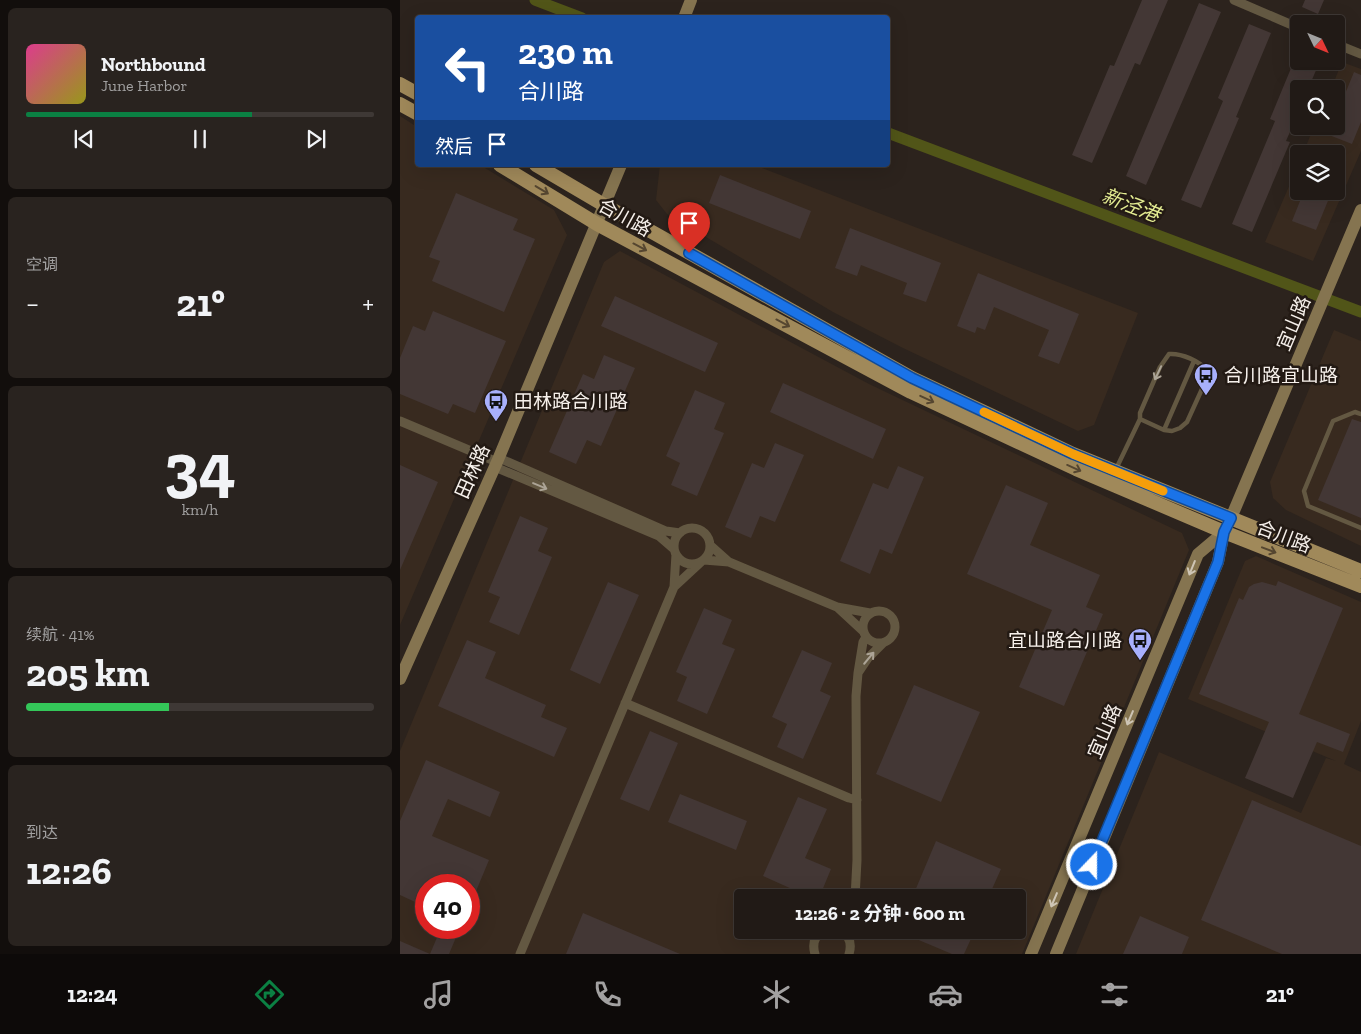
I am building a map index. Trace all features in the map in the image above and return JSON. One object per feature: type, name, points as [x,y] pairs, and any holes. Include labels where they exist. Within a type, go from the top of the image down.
[{"type":"main road","points":[[400,84],[415,92]]},
{"type":"main road","points":[[400,104],[415,112]]},
{"type":"main road","name":"合川路","points":[[503,167],[597,224],[911,392],[1076,469],[1224,532],[1361,586]]},
{"type":"main road","name":"合川路","points":[[539,167],[912,378],[1073,454],[1361,571]]},
{"type":"street","points":[[685,15],[691,0]]},
{"type":"street","points":[[1234,0],[1290,24]]},
{"type":"street","points":[[1345,48],[1361,54]]},
{"type":"street","name":"田林路","points":[[400,679],[497,462],[620,167]]},
{"type":"street","name":"宜山路","points":[[1056,954],[1218,562],[1224,532],[1361,210]]},
{"type":"street","points":[[400,421],[666,531],[680,533]]},
{"type":"street","points":[[497,462],[659,536],[675,552],[679,559],[690,564],[702,561],[729,562]]},
{"type":"street","points":[[520,954],[674,587],[677,537],[686,530],[698,529],[707,536],[710,545],[709,554],[674,587]]},
{"type":"street","name":"宜山路","points":[[1031,954],[1198,554],[1224,532]]},
{"type":"street","points":[[710,545],[729,562],[836,608],[870,613],[880,610],[890,614],[896,624],[894,634],[891,639],[883,643],[868,658],[858,673]]},
{"type":"street","points":[[836,608],[875,643],[883,643]]},
{"type":"street","points":[[854,889],[857,800],[856,696],[865,635],[864,621],[870,613]]},
{"type":"street","points":[[626,703],[857,800]]},
{"type":"street","points":[[815,939],[813,947],[815,954]]},
{"type":"street","points":[[849,939],[849,954]]},
{"type":"lane","points":[[1115,471],[1140,419],[1140,413],[1160,367],[1169,354],[1177,354],[1201,364],[1208,371],[1207,378],[1187,422],[1180,428],[1172,431],[1164,430],[1140,419]]},
{"type":"lane","points":[[1164,430],[1194,361]]},
{"type":"lane","points":[[1361,414],[1355,412],[1334,421],[1304,491],[1308,506],[1361,528]]},
{"type":"shaded area","points":[[1345,63],[1361,69],[1361,151],[1345,188],[1345,145],[1307,145],[1310,135],[1345,135],[1345,80],[1335,80],[1339,70],[1345,70]]},
{"type":"shaded area","points":[[400,116],[415,126],[415,167],[483,167],[554,210],[567,235],[400,625]]},
{"type":"shaded area","points":[[660,167],[759,167],[1138,313],[1094,425],[1078,431],[903,348],[833,312],[667,214],[656,200]]},
{"type":"shaded area","points":[[1290,184],[1290,200],[1340,200],[1313,261],[1265,242]]},
{"type":"shaded area","points":[[620,251],[869,384],[1182,533],[1189,550],[1022,954],[400,954],[400,751],[604,262]]},
{"type":"shaded area","points":[[1334,330],[1361,341],[1361,546],[1286,510],[1273,498],[1270,482]]},
{"type":"shaded area","points":[[1256,556],[1361,602],[1361,721],[1344,764],[1361,772],[1361,954],[1076,954],[1159,752],[1301,813],[1326,758],[1336,761],[1188,699],[1245,561]]},
{"type":"building","points":[[1142,0],[1168,0],[1140,65],[1135,63],[1092,163],[1072,155],[1110,65],[1114,66]]},
{"type":"building","points":[[1305,0],[1324,0],[1318,14],[1302,7]]},
{"type":"building","points":[[1199,3],[1221,12],[1146,185],[1126,176]]},
{"type":"building","points":[[1249,24],[1271,33],[1236,117],[1239,118],[1201,208],[1181,200],[1223,101],[1218,98]]},
{"type":"building","points":[[1290,70],[1316,70],[1312,80],[1290,80],[1290,132],[1286,141],[1290,142],[1252,232],[1232,224],[1275,121],[1270,119]]},
{"type":"building","points":[[1354,72],[1361,75],[1361,122],[1352,144],[1329,135],[1345,135],[1345,94]]},
{"type":"building","points":[[720,175],[811,211],[800,239],[709,203]]},
{"type":"building","points":[[456,193],[518,219],[513,230],[535,239],[504,312],[432,281],[440,261],[429,257]]},
{"type":"building","points":[[1300,200],[1328,200],[1316,230],[1292,221]]},
{"type":"building","points":[[850,228],[941,263],[926,302],[903,294],[907,283],[861,265],[857,276],[835,268]]},
{"type":"building","points":[[978,273],[1079,314],[1059,364],[1038,356],[1049,330],[994,307],[985,330],[977,327],[975,333],[957,326]]},
{"type":"building","points":[[615,296],[718,343],[705,372],[601,326]]},
{"type":"building","points":[[433,311],[506,341],[475,413],[453,404],[448,414],[400,394],[400,358],[413,326],[425,331]]},
{"type":"building","points":[[604,355],[635,368],[601,446],[587,440],[576,464],[549,452],[583,374],[594,379]]},
{"type":"building","points":[[783,383],[886,429],[873,459],[770,412]]},
{"type":"building","points":[[695,390],[725,403],[714,429],[724,433],[697,496],[671,485],[680,463],[666,456]]},
{"type":"building","points":[[1352,419],[1361,422],[1361,518],[1318,500]]},
{"type":"building","points":[[775,443],[804,455],[775,522],[760,516],[751,538],[725,527],[752,463],[764,468]]},
{"type":"building","points":[[400,465],[438,482],[400,570]]},
{"type":"building","points":[[898,466],[924,477],[892,554],[880,549],[870,574],[840,561],[873,483],[888,489]]},
{"type":"building","points":[[1006,485],[1048,503],[1030,545],[1100,575],[1086,607],[1103,614],[1064,706],[1019,687],[1052,610],[967,574]]},
{"type":"building","points":[[520,516],[548,528],[538,551],[552,557],[519,635],[489,622],[500,597],[488,592]]},
{"type":"building","points":[[1278,581],[1343,608],[1299,714],[1350,734],[1343,752],[1317,742],[1293,798],[1245,778],[1269,722],[1199,694],[1239,598],[1243,600],[1249,587],[1254,584],[1262,582],[1276,586]]},
{"type":"building","points":[[608,582],[639,595],[600,684],[570,670]]},
{"type":"building","points":[[704,608],[732,620],[722,644],[735,649],[707,714],[677,701],[687,677],[676,672]]},
{"type":"building","points":[[467,640],[496,652],[485,678],[546,705],[541,717],[567,728],[554,757],[438,706]]},
{"type":"building","points":[[802,650],[832,663],[820,691],[831,696],[803,759],[777,747],[787,724],[772,717]]},
{"type":"building","points":[[914,685],[980,712],[941,802],[876,774]]},
{"type":"building","points":[[650,731],[678,743],[649,811],[620,799]]},
{"type":"building","points":[[426,760],[500,792],[490,817],[448,799],[432,836],[489,860],[480,882],[480,874],[415,874],[415,902],[400,895],[400,821]]},
{"type":"building","points":[[680,794],[747,821],[736,850],[668,822]]},
{"type":"building","points":[[798,797],[827,809],[805,858],[831,869],[823,889],[792,889],[763,876]]},
{"type":"building","points":[[1252,800],[1361,846],[1361,954],[1282,954],[1201,920]]},
{"type":"building","points":[[936,841],[1001,869],[992,889],[916,889]]},
{"type":"building","points":[[583,913],[680,954],[566,954]]},
{"type":"building","points":[[1140,916],[1189,937],[1182,954],[1123,954]]},
{"type":"building","points":[[436,939],[455,939],[449,954],[430,954]]},
{"type":"building","points":[[916,939],[971,939],[964,954],[952,954]]},
{"type":"building","points":[[400,941],[430,954],[400,954]]},
{"type":"waterway","name":"新泾港","points":[[535,0],[574,15]]},
{"type":"waterway","name":"新泾港","points":[[890,134],[1361,312]]},
{"type":"slow traffic","points":[[984,412],[1073,454],[1163,491]]},
{"type":"place","name":"合川路宜山路","points":[[1206,396]]},
{"type":"place","name":"田林路合川路","points":[[496,422]]},
{"type":"place","name":"宜山路合川路","points":[[1140,661]]},
{"type":"route","points":[[689,253],[912,378],[1073,454],[1231,518],[1224,532],[1218,562],[1092,865]]}]
